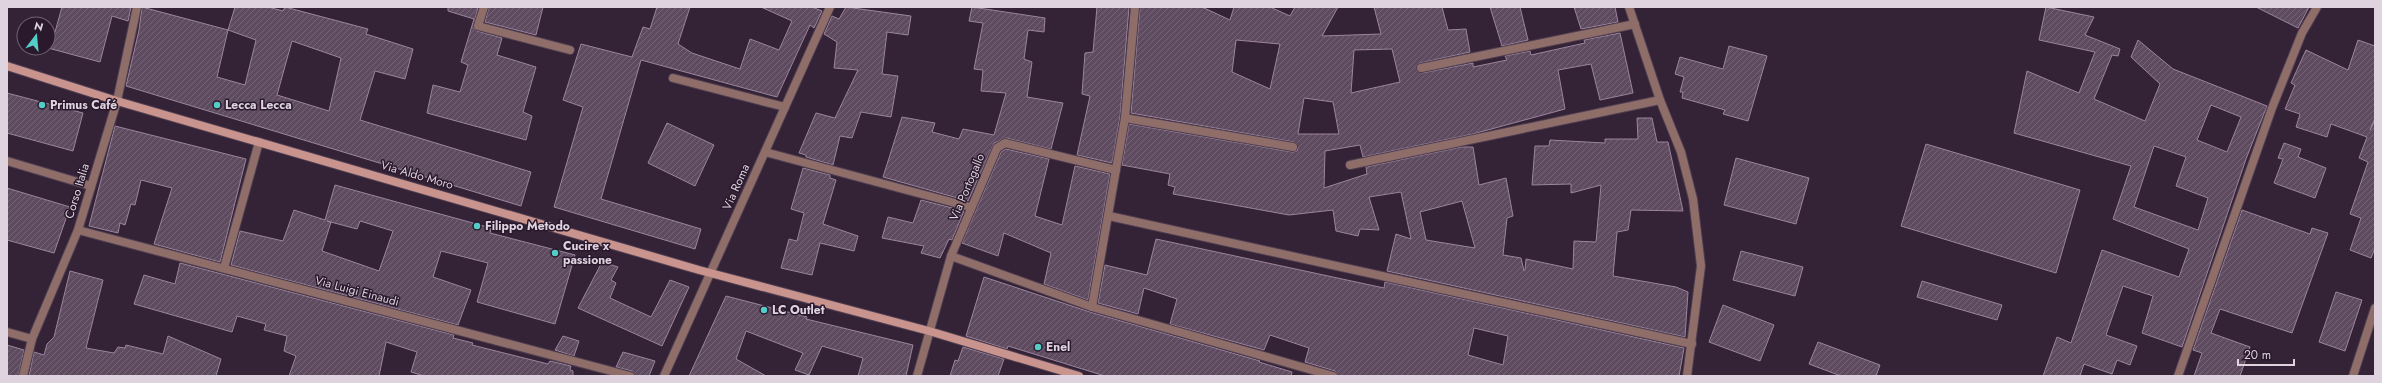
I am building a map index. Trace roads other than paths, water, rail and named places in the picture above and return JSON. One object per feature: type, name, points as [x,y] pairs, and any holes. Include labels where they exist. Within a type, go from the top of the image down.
[{"type":"street","name":"Corso Italia","points":[[23,376],[32,339],[78,230],[117,101],[137,7]]},
{"type":"street","points":[[484,7],[478,26],[570,50]]},
{"type":"street","points":[[1092,307],[1125,118],[1135,7]]},
{"type":"street","points":[[1629,7],[1660,100],[1681,152],[1693,199],[1701,266],[1687,376]]},
{"type":"street","points":[[2178,376],[2272,108],[2302,33],[2316,7]]},
{"type":"street","name":"Via Roma","points":[[664,376],[785,107],[827,8]]},
{"type":"street","points":[[1421,68],[1635,24]]},
{"type":"street","name":"Via Aldo Moro","points":[[7,66],[117,101],[710,273],[929,331],[1079,376]]},
{"type":"street","points":[[673,78],[785,107]]},
{"type":"street","points":[[1350,165],[1660,100]]},
{"type":"street","points":[[1125,118],[1293,147]]},
{"type":"street","points":[[224,268],[259,142]]},
{"type":"street","name":"Via Portogallo","points":[[917,376],[951,256],[970,207],[997,148],[1005,143],[1116,170]]},
{"type":"street","points":[[765,152],[970,207]]},
{"type":"street","points":[[7,161],[91,186]]},
{"type":"street","points":[[1109,216],[1692,344]]},
{"type":"street","name":"Via Luigi Einaudi","points":[[78,230],[630,376]]},
{"type":"street","points":[[951,256],[1092,307],[1332,376]]},
{"type":"street","points":[[2353,376],[2375,308]]},
{"type":"street","points":[[7,332],[32,339]]},
{"type":"place","name":"Primus Café","points":[[42,105]]},
{"type":"place","name":"Lecca Lecca","points":[[217,105]]},
{"type":"place","name":"Filippo Metodo","points":[[477,226]]},
{"type":"place","name":"Cucire x passione","points":[[555,253]]},
{"type":"place","name":"LC Outlet","points":[[764,310]]},
{"type":"place","name":"Enel","points":[[1038,347]]}]
